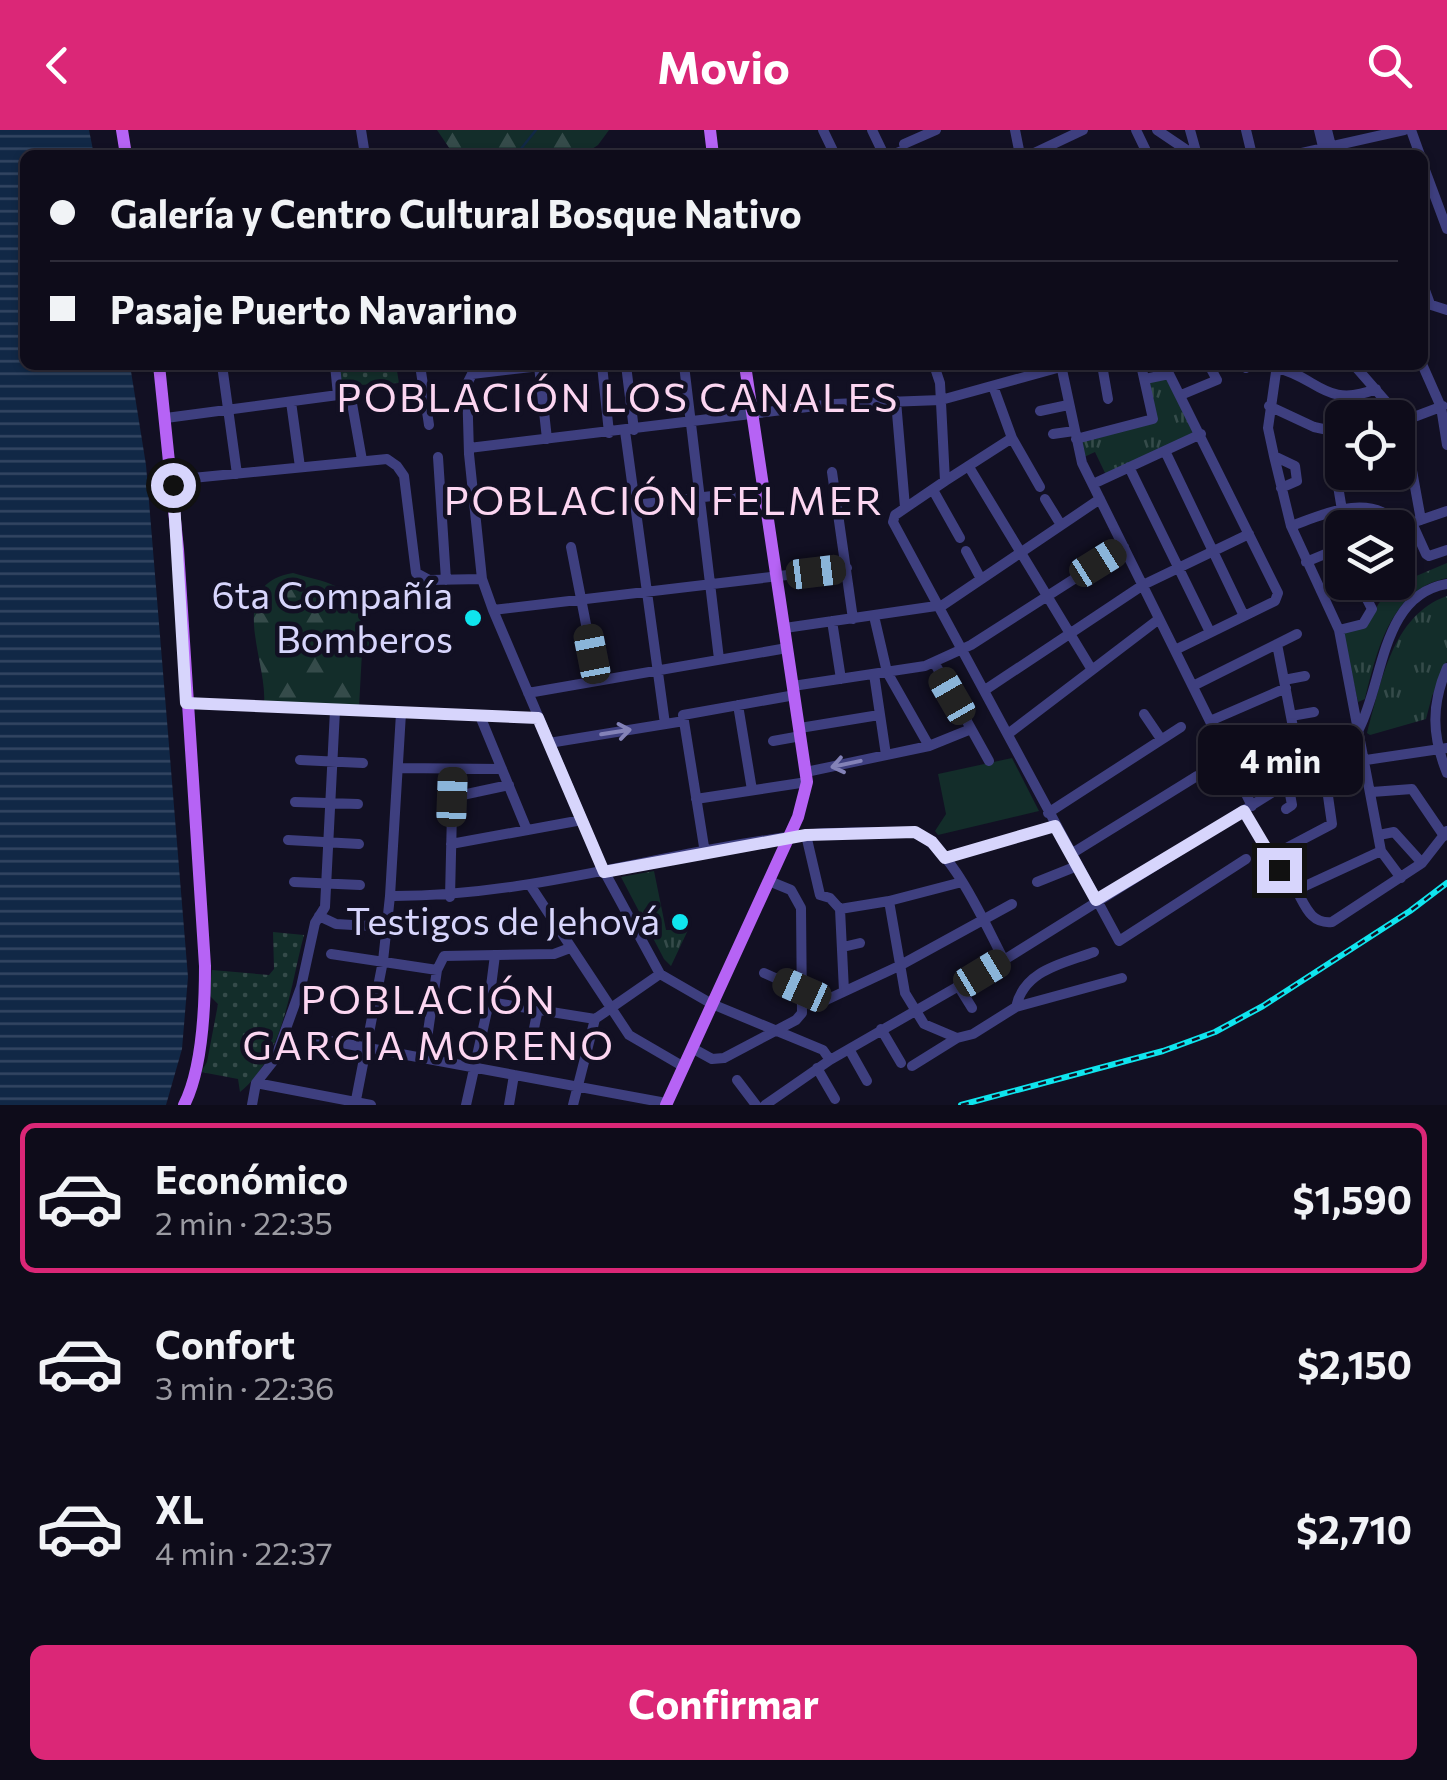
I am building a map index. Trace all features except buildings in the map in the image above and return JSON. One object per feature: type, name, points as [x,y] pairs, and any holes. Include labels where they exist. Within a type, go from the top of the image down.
[{"type":"main road","points":[[160,370],[172,480],[205,966],[202,1019],[187,1096]]},
{"type":"main road","points":[[666,1104],[802,808],[806,777],[746,370]]},
{"type":"street","points":[[900,150],[915,134],[936,130]]},
{"type":"street","points":[[1042,149],[1060,130]]},
{"type":"street","points":[[1042,149],[1081,130]]},
{"type":"street","points":[[1158,130],[1188,150]]},
{"type":"street","points":[[1319,130],[1327,150]]},
{"type":"street","points":[[1327,130],[1327,150]]},
{"type":"street","points":[[1327,150],[1350,149],[1408,130]]},
{"type":"street","points":[[1428,198],[1447,229]]},
{"type":"street","points":[[223,370],[236,474]]},
{"type":"street","points":[[166,418],[338,395],[336,370]]},
{"type":"street","points":[[421,370],[429,425]]},
{"type":"street","points":[[506,370],[472,374],[465,400],[482,578],[604,872],[660,974],[712,1004],[823,1050],[830,1060]]},
{"type":"street","points":[[539,370],[547,440]]},
{"type":"street","points":[[603,370],[609,432]]},
{"type":"street","points":[[626,370],[635,506],[666,724]]},
{"type":"street","points":[[685,370],[720,660]]},
{"type":"street","points":[[935,370],[942,400],[945,481]]},
{"type":"street","points":[[468,448],[753,414],[942,400],[993,386],[1030,370]]},
{"type":"street","points":[[1064,370],[1075,435],[1093,484],[1279,870]]},
{"type":"street","points":[[1103,370],[1108,399]]},
{"type":"street","points":[[1053,434],[1075,435],[1152,420],[1143,370]]},
{"type":"street","points":[[1181,395],[1216,380],[1211,370]]},
{"type":"street","points":[[1276,370],[1268,428],[1281,488],[1291,526],[1338,630],[1360,706],[1359,729],[1382,851],[1402,878]]},
{"type":"street","points":[[1285,370],[1328,393],[1353,396],[1376,390]]},
{"type":"street","points":[[1358,370],[1384,400]]},
{"type":"street","points":[[1422,370],[1444,406],[1447,442]]},
{"type":"street","points":[[1145,379],[1170,374],[1278,598],[1174,650]]},
{"type":"street","points":[[993,386],[1012,438],[1040,486]]},
{"type":"street","points":[[352,398],[362,460]]},
{"type":"street","points":[[896,401],[905,507]]},
{"type":"street","points":[[292,402],[300,467]]},
{"type":"street","points":[[1040,411],[1068,405]]},
{"type":"street","points":[[1269,406],[1325,430]]},
{"type":"street","points":[[1415,417],[1444,406]]},
{"type":"street","points":[[1093,484],[1201,434]]},
{"type":"street","points":[[1012,438],[905,507],[894,515],[893,522],[1119,941],[1246,859]]},
{"type":"street","points":[[1165,451],[1244,616]]},
{"type":"street","points":[[1274,456],[1294,466],[1297,480],[1281,488]]},
{"type":"street","points":[[438,457],[446,580]]},
{"type":"street","points":[[172,480],[387,459],[404,476],[414,570],[425,579],[482,578]]},
{"type":"street","points":[[1129,466],[1210,632]]},
{"type":"street","points":[[969,468],[1092,670]]},
{"type":"street","points":[[832,472],[853,619]]},
{"type":"street","points":[[635,506],[764,490]]},
{"type":"street","points":[[933,490],[960,538]]},
{"type":"street","points":[[1339,490],[1343,510]]},
{"type":"street","points":[[1414,490],[1416,521],[1429,556],[1447,550]]},
{"type":"street","points":[[784,628],[939,606],[1100,498]]},
{"type":"street","points":[[1045,499],[1061,525]]},
{"type":"street","points":[[1416,521],[1447,511]]},
{"type":"street","points":[[1291,526],[1325,514]]},
{"type":"street","points":[[985,690],[1143,585],[1249,534]]},
{"type":"street","points":[[571,547],[597,681]]},
{"type":"street","points":[[549,743],[666,724],[841,679],[934,662],[1124,547]]},
{"type":"street","points":[[966,552],[982,579]]},
{"type":"street","points":[[1306,562],[1325,555]]},
{"type":"street","points":[[493,610],[847,568]]},
{"type":"street","points":[[1360,706],[1408,604],[1427,590],[1447,584]]},
{"type":"street","points":[[1338,630],[1363,624],[1372,608],[1368,600]]},
{"type":"street","points":[[874,616],[887,672],[929,746]]},
{"type":"street","points":[[1008,734],[1160,619]]},
{"type":"street","points":[[832,622],[841,679]]},
{"type":"street","points":[[1192,686],[1297,634]]},
{"type":"street","points":[[1277,644],[1302,774]]},
{"type":"street","points":[[528,693],[788,648]]},
{"type":"street","points":[[934,662],[989,761]]},
{"type":"street","points":[[1447,668],[1441,702],[1447,773]]},
{"type":"street","points":[[874,674],[886,756]]},
{"type":"street","points":[[1210,721],[1305,676]]},
{"type":"street","points":[[186,703],[538,718]]},
{"type":"street","points":[[738,705],[752,790]]},
{"type":"street","points":[[252,1105],[256,1083],[274,1059],[300,987],[308,946],[325,907],[335,710]]},
{"type":"street","points":[[1292,716],[1314,712]]},
{"type":"street","points":[[355,1104],[383,960],[401,714]]},
{"type":"street","points":[[1144,714],[1161,739]]},
{"type":"street","points":[[773,741],[879,715]]},
{"type":"street","points":[[480,716],[528,830]]},
{"type":"street","points":[[683,718],[705,853]]},
{"type":"street","points":[[1048,812],[1180,726]]},
{"type":"street","points":[[696,799],[752,790],[929,746],[972,729]]},
{"type":"street","points":[[765,1105],[849,1048],[1004,960],[1323,761],[1359,729]]},
{"type":"street","points":[[1231,764],[1257,747],[1256,735]]},
{"type":"street","points":[[1366,760],[1442,748]]},
{"type":"street","points":[[300,760],[363,763]]},
{"type":"street","points":[[1271,856],[1332,824],[1323,761]]},
{"type":"street","points":[[398,768],[502,769]]},
{"type":"street","points":[[450,896],[454,769]]},
{"type":"street","points":[[1071,854],[1197,776]]},
{"type":"street","points":[[1286,809],[1292,805],[1288,783]]},
{"type":"street","points":[[452,797],[509,785]]},
{"type":"street","points":[[1372,792],[1412,789],[1445,833],[1422,862],[1402,878],[1332,922],[1325,923],[1308,912],[1298,893],[1302,886],[1382,851]]},
{"type":"street","points":[[295,802],[358,804]]},
{"type":"street","points":[[451,844],[582,820]]},
{"type":"street","points":[[945,858],[1055,826]]},
{"type":"street","points":[[390,896],[450,896],[530,885],[806,835],[915,832],[932,842],[962,882],[1004,960]]},
{"type":"street","points":[[1379,835],[1394,832],[1422,862]]},
{"type":"street","points":[[806,835],[820,895],[830,898],[840,909],[844,991]]},
{"type":"street","points":[[288,840],[359,844]]},
{"type":"street","points":[[1037,882],[1077,866]]},
{"type":"street","points":[[692,1048],[719,1060],[800,1016],[798,899],[791,890],[769,881]]},
{"type":"street","points":[[294,882],[360,885]]},
{"type":"street","points":[[840,909],[962,882]]},
{"type":"street","points":[[530,885],[629,1035],[684,1067]]},
{"type":"street","points":[[889,901],[905,994],[924,1024],[957,1038]]},
{"type":"street","points":[[824,1001],[1012,904]]},
{"type":"street","points":[[319,916],[336,924],[387,926]]},
{"type":"street","points":[[843,948],[860,943]]},
{"type":"street","points":[[424,1058],[437,970],[444,956],[554,954],[570,948]]},
{"type":"street","points":[[1016,1007],[1028,979],[1094,952]]},
{"type":"street","points":[[332,954],[437,970]]},
{"type":"street","points":[[466,1105],[495,955]]},
{"type":"street","points":[[764,973],[802,990]]},
{"type":"street","points":[[573,1105],[595,1019],[660,974]]},
{"type":"street","points":[[882,1029],[906,1065],[957,1038],[973,1034],[1016,1007],[1122,978]]},
{"type":"street","points":[[959,987],[972,1008]]},
{"type":"street","points":[[488,1002],[595,1019]]},
{"type":"street","points":[[532,1038],[538,1010]]},
{"type":"street","points":[[320,1039],[666,1104]]},
{"type":"street","points":[[849,1048],[867,1081]]},
{"type":"street","points":[[817,1068],[834,1099]]},
{"type":"street","points":[[509,1105],[514,1075]]},
{"type":"street","points":[[737,1080],[756,1105]]},
{"type":"street","points":[[256,1083],[314,1100],[371,1105]]},
{"type":"green space","points":[[437,130],[609,130],[590,150],[451,150]]},
{"type":"green space","points":[[338,370],[397,370],[399,383],[339,386]]},
{"type":"green space","points":[[1169,379],[1197,433],[1106,475],[1095,452],[1084,457],[1080,441],[1157,422],[1149,385]]},
{"type":"green space","points":[[1447,563],[1447,578],[1415,593],[1415,577]]},
{"type":"green space","points":[[293,573],[339,588],[358,608],[372,646],[362,652],[359,707],[264,704],[255,608],[260,592],[272,580]]},
{"type":"green space","points":[[1447,596],[1447,661],[1426,719],[1370,735],[1367,733],[1384,673],[1401,635],[1428,605]]},
{"type":"green space","points":[[1407,600],[1381,642],[1365,699],[1358,702],[1343,633],[1366,626],[1379,603]]},
{"type":"green space","points":[[1012,758],[1039,811],[938,835],[935,831],[946,814],[938,774]]},
{"type":"green space","points":[[654,871],[666,930],[688,930],[671,966],[621,877]]},
{"type":"green space","points":[[273,932],[304,935],[276,1040],[267,1060],[240,1092],[238,1079],[201,1072],[207,1062],[218,1004],[209,995],[212,970],[269,975],[274,969]]},
{"type":"water","points":[[0,130],[89,130],[93,150],[20,150],[20,370],[131,370],[146,465],[188,977],[182,1049],[166,1105],[0,1105]]},
{"type":"waterway","points":[[520,150],[536,130]]},
{"type":"railway","points":[[961,1105],[1163,1051],[1215,1032],[1263,1006],[1447,883]]},
{"type":"place","name":"6ta Compañía Bomberos","points":[[473,618]]},
{"type":"place","name":"Testigos de Jehová","points":[[680,922]]},
{"type":"district","name":"POBLACIÓN LOS CANALES","points":[[618,398]]},
{"type":"district","name":"POBLACIÓN FELMER","points":[[664,501]]},
{"type":"district","name":"POBLACIÓN GARCIA MORENO","points":[[429,1023]]},
{"type":"route","points":[[173,485],[186,703],[538,718],[604,872],[806,835],[915,832],[924,835],[945,858],[1055,826],[1096,900],[1244,811],[1279,870]]}]
